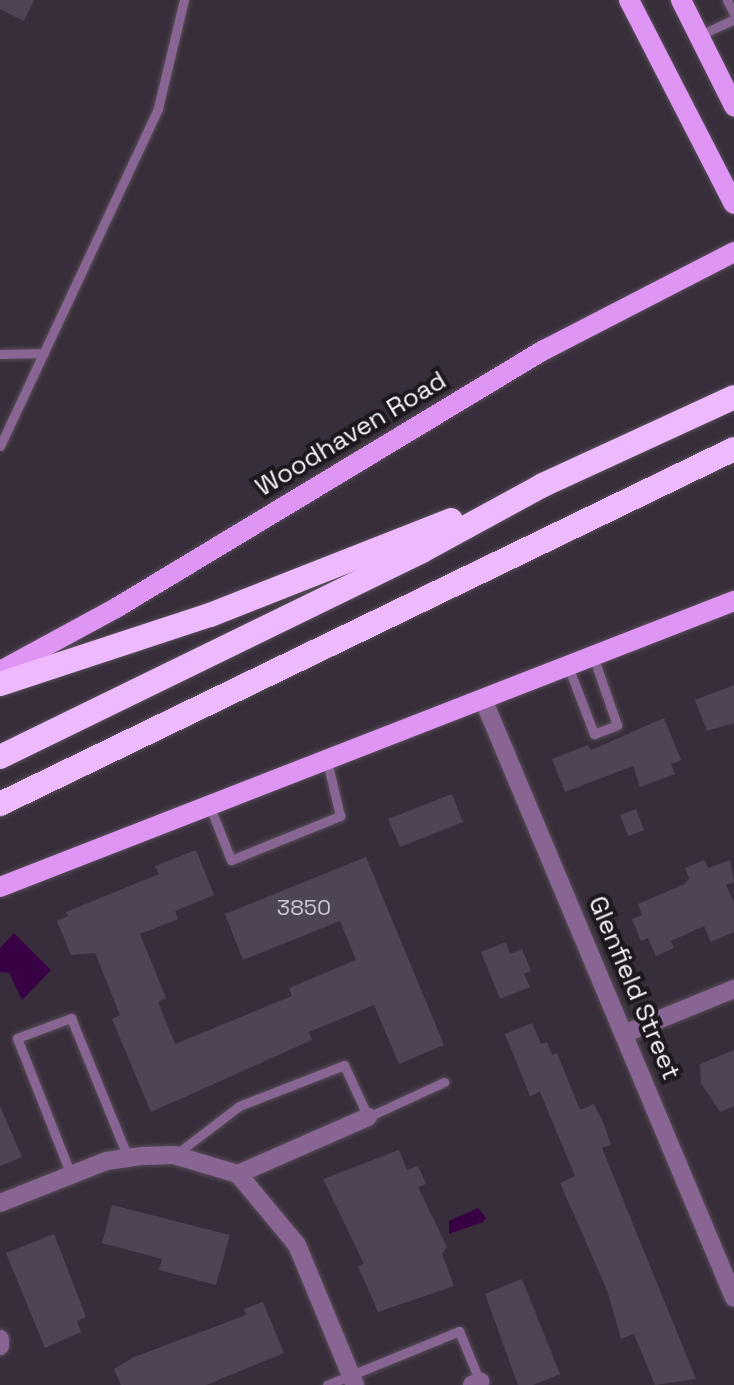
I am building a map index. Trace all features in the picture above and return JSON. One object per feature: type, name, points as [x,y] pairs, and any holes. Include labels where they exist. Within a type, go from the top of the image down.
[{"type":"highway","points":[[0,684],[210,615],[543,485],[734,397]]},
{"type":"highway","points":[[0,804],[734,449]]},
{"type":"highway","points":[[0,757],[422,551],[543,485]]},
{"type":"main road","points":[[629,0],[734,204]]},
{"type":"main road","points":[[681,0],[698,36],[727,74],[734,106]]},
{"type":"main road","name":"Woodhaven Road","points":[[0,671],[116,608],[544,350],[734,252]]},
{"type":"main road","points":[[0,887],[734,601]]},
{"type":"street","name":"Glenfield Street","points":[[483,699],[626,1033],[734,1298]]},
{"type":"street","points":[[626,1033],[734,989]]},
{"type":"street","points":[[238,1174],[368,1117]]},
{"type":"street","points":[[0,1203],[71,1175],[128,1158],[174,1155],[238,1174],[297,1245],[353,1380]]},
{"type":"street","points":[[0,1339],[0,1346]]},
{"type":"lane","points":[[0,446],[158,108],[184,0]]},
{"type":"lane","points":[[698,36],[734,16],[727,0]]},
{"type":"lane","points":[[0,354],[44,353]]},
{"type":"lane","points":[[568,666],[594,734],[617,725],[593,656]]},
{"type":"lane","points":[[210,807],[231,860],[340,816],[327,761]]},
{"type":"lane","points":[[71,1175],[17,1038],[71,1018],[128,1158]]},
{"type":"lane","points":[[174,1155],[239,1106],[344,1065],[368,1117],[444,1082]]},
{"type":"lane","points":[[327,1385],[353,1380],[459,1331],[476,1383]]},
{"type":"shaded area","points":[[14,933],[51,970],[22,1000],[9,973],[0,972],[0,948]]},
{"type":"shaded area","points":[[478,1208],[486,1218],[483,1222],[449,1234],[449,1221]]},
{"type":"building","points":[[0,0],[34,0],[24,21],[0,9]]},
{"type":"building","points":[[734,685],[734,723],[707,731],[695,700]]},
{"type":"building","points":[[664,718],[681,760],[671,764],[675,774],[640,787],[633,766],[565,792],[552,759],[588,745],[591,750]]},
{"type":"building","points":[[452,794],[463,822],[400,847],[388,819]]},
{"type":"building","points":[[636,809],[644,830],[628,836],[620,815]]},
{"type":"building","points":[[196,850],[214,895],[175,911],[178,919],[140,934],[166,998],[158,1002],[175,1044],[292,996],[289,988],[356,960],[340,921],[243,960],[225,914],[366,857],[444,1045],[399,1064],[374,1005],[309,1032],[312,1040],[151,1112],[112,1019],[120,1015],[95,953],[71,955],[57,921],[68,916],[66,912],[159,874],[155,866]]},
{"type":"building","points":[[704,860],[708,868],[730,860],[734,882],[726,885],[734,902],[734,932],[711,942],[704,926],[671,941],[674,948],[656,956],[648,938],[641,941],[632,919],[642,915],[638,904],[685,884],[689,878],[685,868]]},
{"type":"building","points":[[506,942],[510,954],[522,949],[531,971],[524,974],[530,987],[500,999],[481,952]]},
{"type":"building","points":[[532,1023],[541,1044],[547,1042],[552,1055],[557,1053],[580,1110],[594,1104],[604,1124],[611,1145],[602,1148],[696,1379],[655,1385],[634,1334],[621,1339],[607,1290],[560,1183],[575,1176],[540,1092],[530,1096],[505,1034]]},
{"type":"building","points":[[734,1050],[734,1106],[720,1112],[701,1083],[700,1064]]},
{"type":"building","points":[[0,1106],[22,1157],[0,1166]]},
{"type":"building","points":[[399,1150],[407,1170],[418,1166],[426,1184],[418,1187],[447,1247],[442,1254],[454,1286],[378,1312],[358,1266],[364,1264],[323,1179]]},
{"type":"building","points":[[112,1205],[230,1235],[216,1285],[159,1270],[162,1259],[102,1243]]},
{"type":"building","points":[[54,1234],[86,1317],[77,1321],[81,1332],[45,1348],[6,1253]]},
{"type":"building","points":[[522,1279],[560,1374],[533,1385],[518,1385],[485,1294]]},
{"type":"building","points":[[263,1302],[284,1353],[206,1385],[121,1385],[114,1369],[134,1357],[246,1315],[244,1309]]}]
